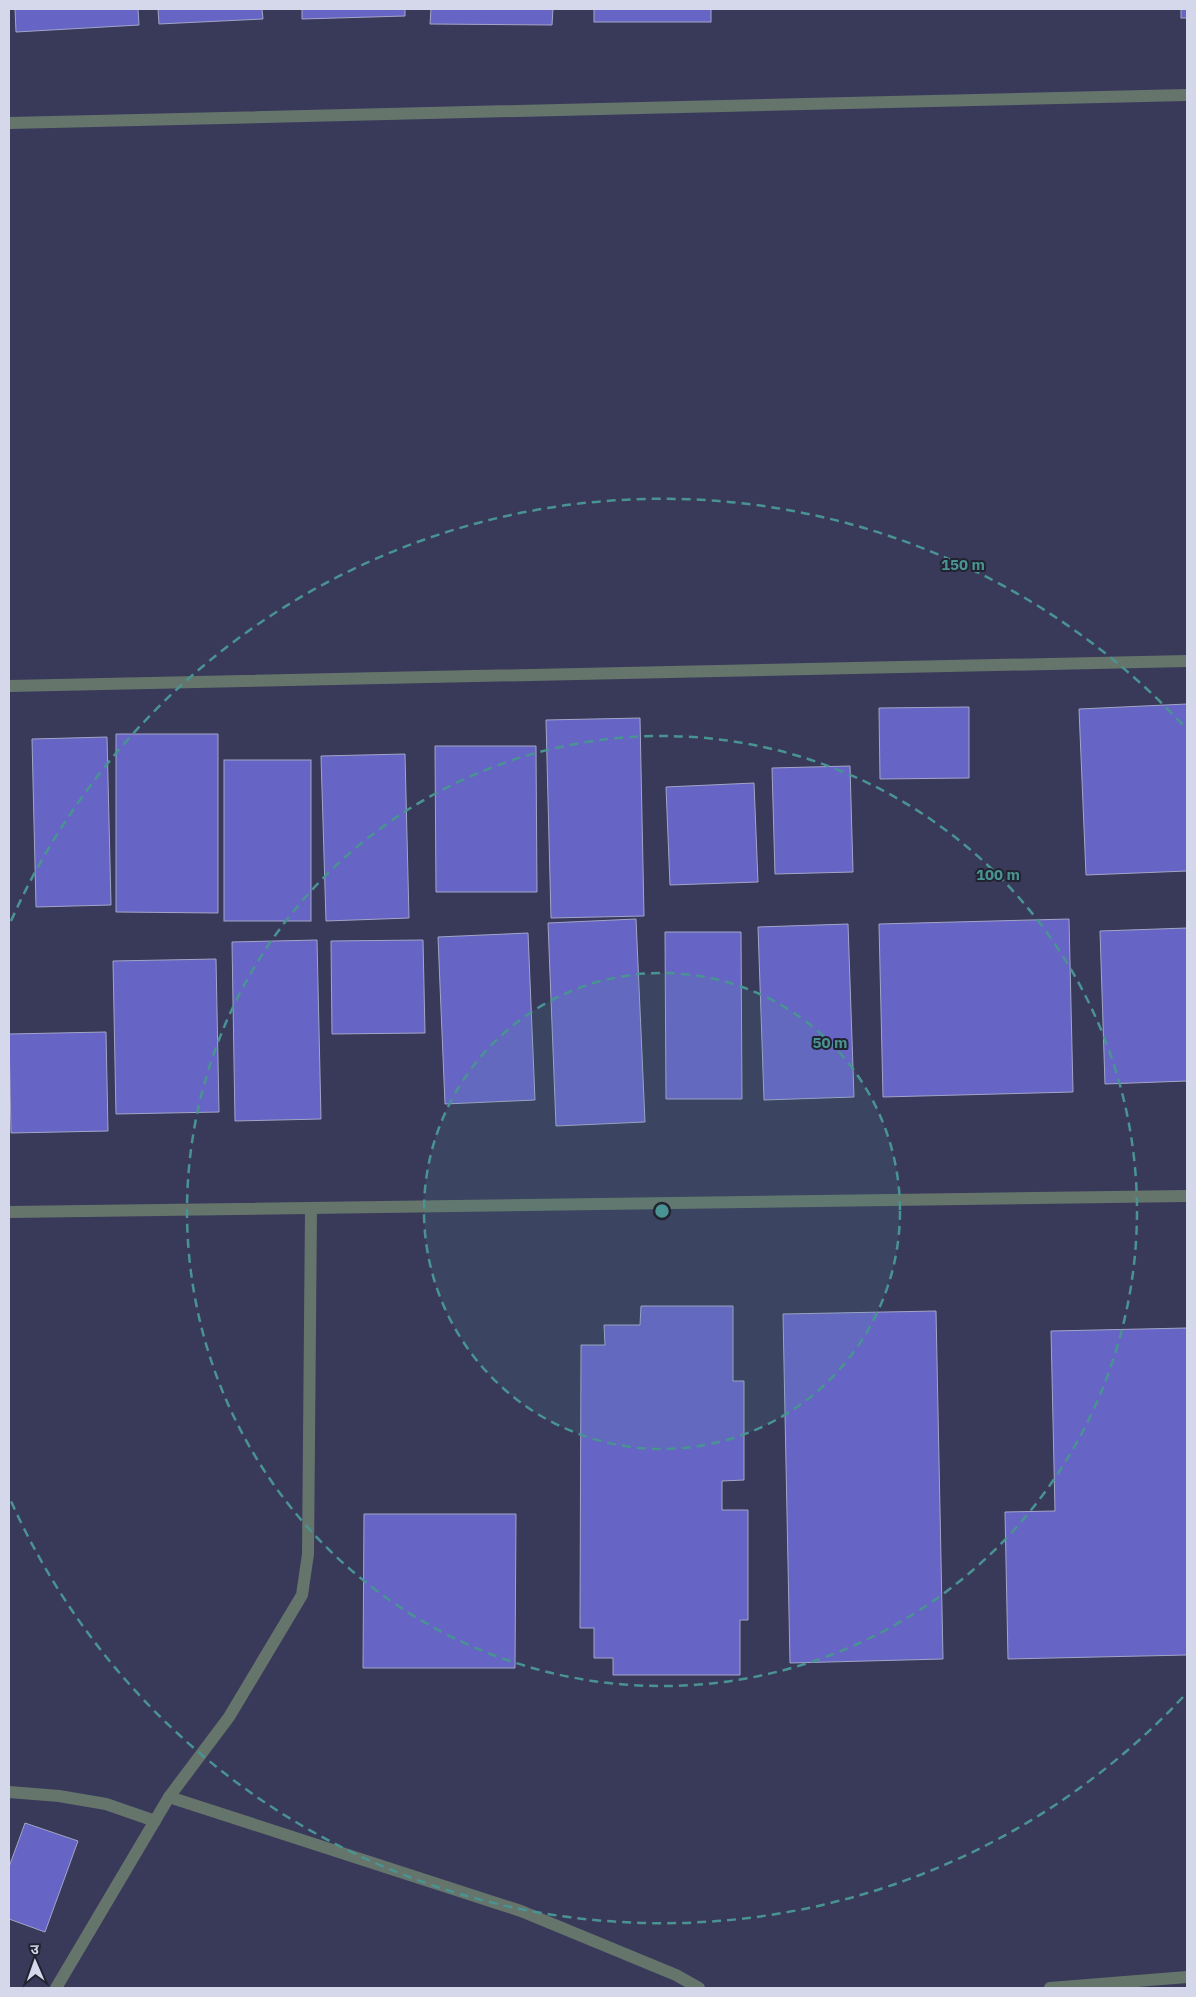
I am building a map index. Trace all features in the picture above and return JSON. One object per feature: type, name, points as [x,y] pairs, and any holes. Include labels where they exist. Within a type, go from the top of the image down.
[{"type":"street","points":[[9,123],[1187,95]]},
{"type":"street","points":[[9,686],[1187,661]]},
{"type":"street","points":[[9,1212],[1187,1196]]},
{"type":"street","points":[[56,1988],[169,1797],[229,1717],[302,1595],[308,1554],[311,1208]]},
{"type":"street","points":[[9,1792],[59,1796],[106,1804],[155,1821]]},
{"type":"street","points":[[169,1797],[521,1911],[676,1975],[699,1988]]},
{"type":"street","points":[[1050,1988],[1187,1977]]},
{"type":"building","points":[[15,9],[138,9],[139,25],[16,32]]},
{"type":"building","points":[[158,9],[262,9],[263,19],[159,24]]},
{"type":"building","points":[[302,9],[405,9],[405,16],[302,19]]},
{"type":"building","points":[[431,9],[553,9],[552,25],[430,24]]},
{"type":"building","points":[[594,9],[711,9],[711,22],[594,22]]},
{"type":"building","points":[[1181,9],[1187,9],[1187,18],[1181,18]]},
{"type":"building","points":[[1187,704],[1187,871],[1086,875],[1079,709]]},
{"type":"building","points":[[969,707],[969,778],[880,779],[879,708]]},
{"type":"building","points":[[640,718],[644,916],[551,918],[546,720]]},
{"type":"building","points":[[116,734],[218,734],[218,913],[116,912]]},
{"type":"building","points":[[107,737],[111,905],[36,907],[32,739]]},
{"type":"building","points":[[435,746],[536,746],[537,892],[436,892]]},
{"type":"building","points":[[405,754],[409,918],[326,921],[321,756]]},
{"type":"building","points":[[224,760],[311,760],[311,921],[224,921]]},
{"type":"building","points":[[850,766],[853,872],[775,874],[772,768]]},
{"type":"building","points":[[754,783],[758,882],[670,885],[666,787]]},
{"type":"building","points":[[636,919],[645,1122],[556,1126],[548,923]]},
{"type":"building","points":[[1069,919],[1073,1092],[883,1097],[879,924]]},
{"type":"building","points":[[848,924],[854,1097],[764,1100],[758,927]]},
{"type":"building","points":[[1187,928],[1187,1081],[1105,1084],[1100,931]]},
{"type":"building","points":[[665,932],[741,932],[742,1099],[666,1099]]},
{"type":"building","points":[[528,933],[535,1100],[445,1104],[438,937]]},
{"type":"building","points":[[317,940],[321,1119],[235,1121],[232,942]]},
{"type":"building","points":[[423,940],[425,1033],[332,1034],[331,941]]},
{"type":"building","points":[[216,959],[219,1112],[116,1114],[113,961]]},
{"type":"building","points":[[106,1032],[108,1131],[11,1133],[9,1034]]},
{"type":"building","points":[[641,1306],[733,1306],[733,1381],[744,1381],[744,1480],[722,1481],[722,1510],[748,1510],[748,1620],[740,1620],[740,1675],[613,1675],[613,1658],[594,1658],[594,1628],[580,1628],[581,1345],[605,1345],[604,1325],[640,1325]]},
{"type":"building","points":[[936,1311],[943,1659],[790,1663],[783,1314]]},
{"type":"building","points":[[1187,1328],[1187,1655],[1008,1659],[1005,1512],[1055,1511],[1051,1331]]},
{"type":"building","points":[[364,1514],[516,1514],[515,1668],[363,1668]]},
{"type":"building","points":[[25,1823],[78,1841],[45,1932],[9,1919],[9,1867]]}]
